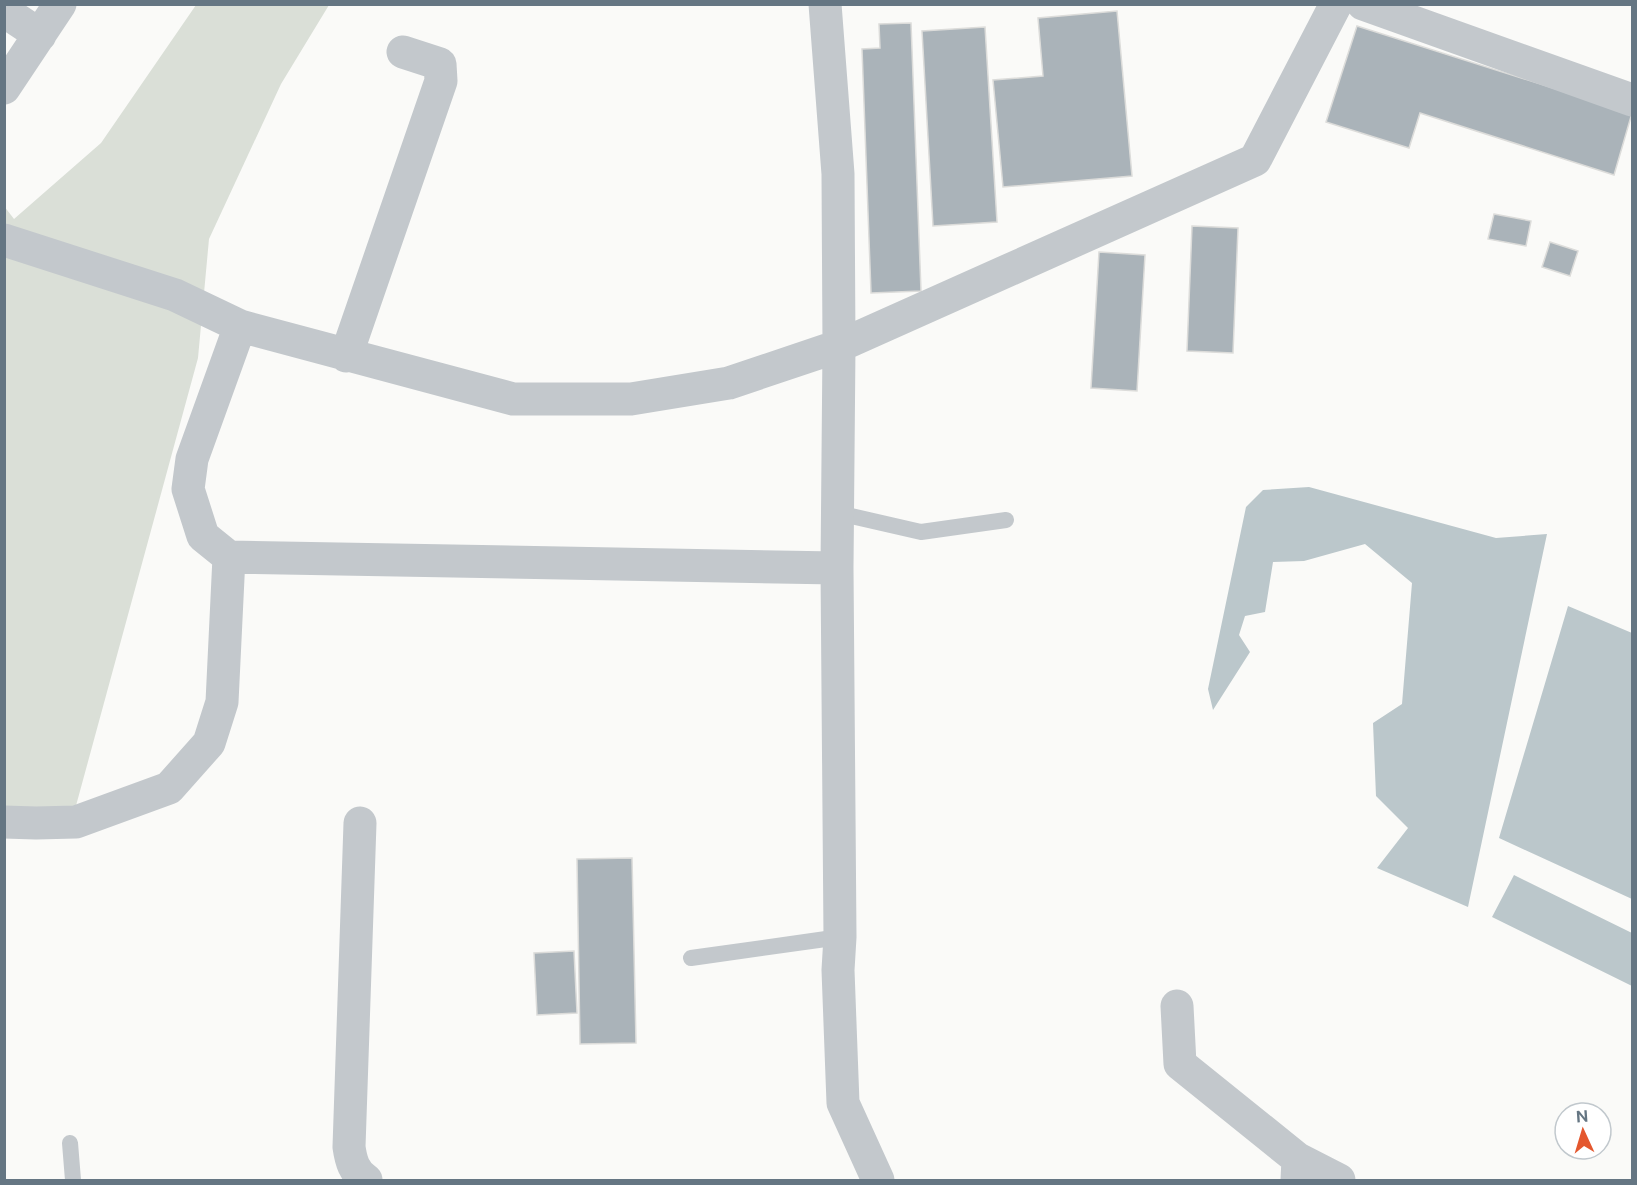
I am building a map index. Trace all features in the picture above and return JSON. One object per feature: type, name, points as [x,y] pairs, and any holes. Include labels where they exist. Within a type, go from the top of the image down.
[{"type":"street","points":[[4,88],[60,4]]},
{"type":"street","points":[[825,4],[838,174],[837,568],[840,937],[838,970],[843,1103],[878,1180]]},
{"type":"street","points":[[4,240],[175,296],[240,326],[513,399],[631,399],[729,383],[839,346],[1255,160],[1336,4]]},
{"type":"street","points":[[1363,4],[1632,100]]},
{"type":"street","points":[[4,11],[40,35]]},
{"type":"street","points":[[346,356],[441,81],[440,64],[403,52]]},
{"type":"street","points":[[240,326],[192,459],[188,489],[203,536],[228,557],[837,568]]},
{"type":"street","points":[[4,822],[76,822],[169,788],[209,743],[222,702],[228,557]]},
{"type":"street","points":[[360,823],[349,1147],[351,1164],[366,1180]]},
{"type":"street","points":[[1177,1006],[1180,1064],[1298,1170],[1339,1180]]},
{"type":"lane","points":[[838,513],[921,532],[1006,520]]},
{"type":"lane","points":[[691,958],[840,937]]},
{"type":"lane","points":[[70,1143],[73,1180]]},
{"type":"shaded area","points":[[196,5],[329,5],[281,84],[209,239],[198,358],[74,813],[5,818],[4,206],[14,219],[101,143]]},
{"type":"shaded area","points":[[1309,487],[1496,538],[1547,534],[1468,907],[1377,868],[1408,828],[1376,796],[1373,723],[1402,704],[1412,583],[1365,544],[1304,561],[1273,562],[1265,612],[1245,616],[1239,635],[1250,652],[1213,710],[1208,689],[1246,507],[1263,490]]},
{"type":"shaded area","points":[[1568,606],[1632,633],[1632,899],[1499,838]]},
{"type":"shaded area","points":[[1514,875],[1632,933],[1632,986],[1492,917]]},
{"type":"building","points":[[1117,11],[1132,176],[1003,187],[993,80],[1043,76],[1038,18]]},
{"type":"building","points":[[911,23],[921,291],[871,293],[862,49],[880,48],[879,24]]},
{"type":"building","points":[[1357,26],[1632,113],[1614,175],[1420,113],[1409,148],[1326,122]]},
{"type":"building","points":[[985,27],[997,222],[933,226],[922,31]]},
{"type":"building","points":[[1494,214],[1531,221],[1526,246],[1488,239]]},
{"type":"building","points":[[1192,226],[1238,228],[1233,353],[1187,351]]},
{"type":"building","points":[[1550,242],[1578,251],[1570,276],[1542,267]]},
{"type":"building","points":[[1099,252],[1145,255],[1137,391],[1091,388]]},
{"type":"building","points":[[632,858],[636,1043],[580,1044],[577,859]]},
{"type":"building","points":[[574,951],[577,1013],[537,1015],[534,953]]}]
